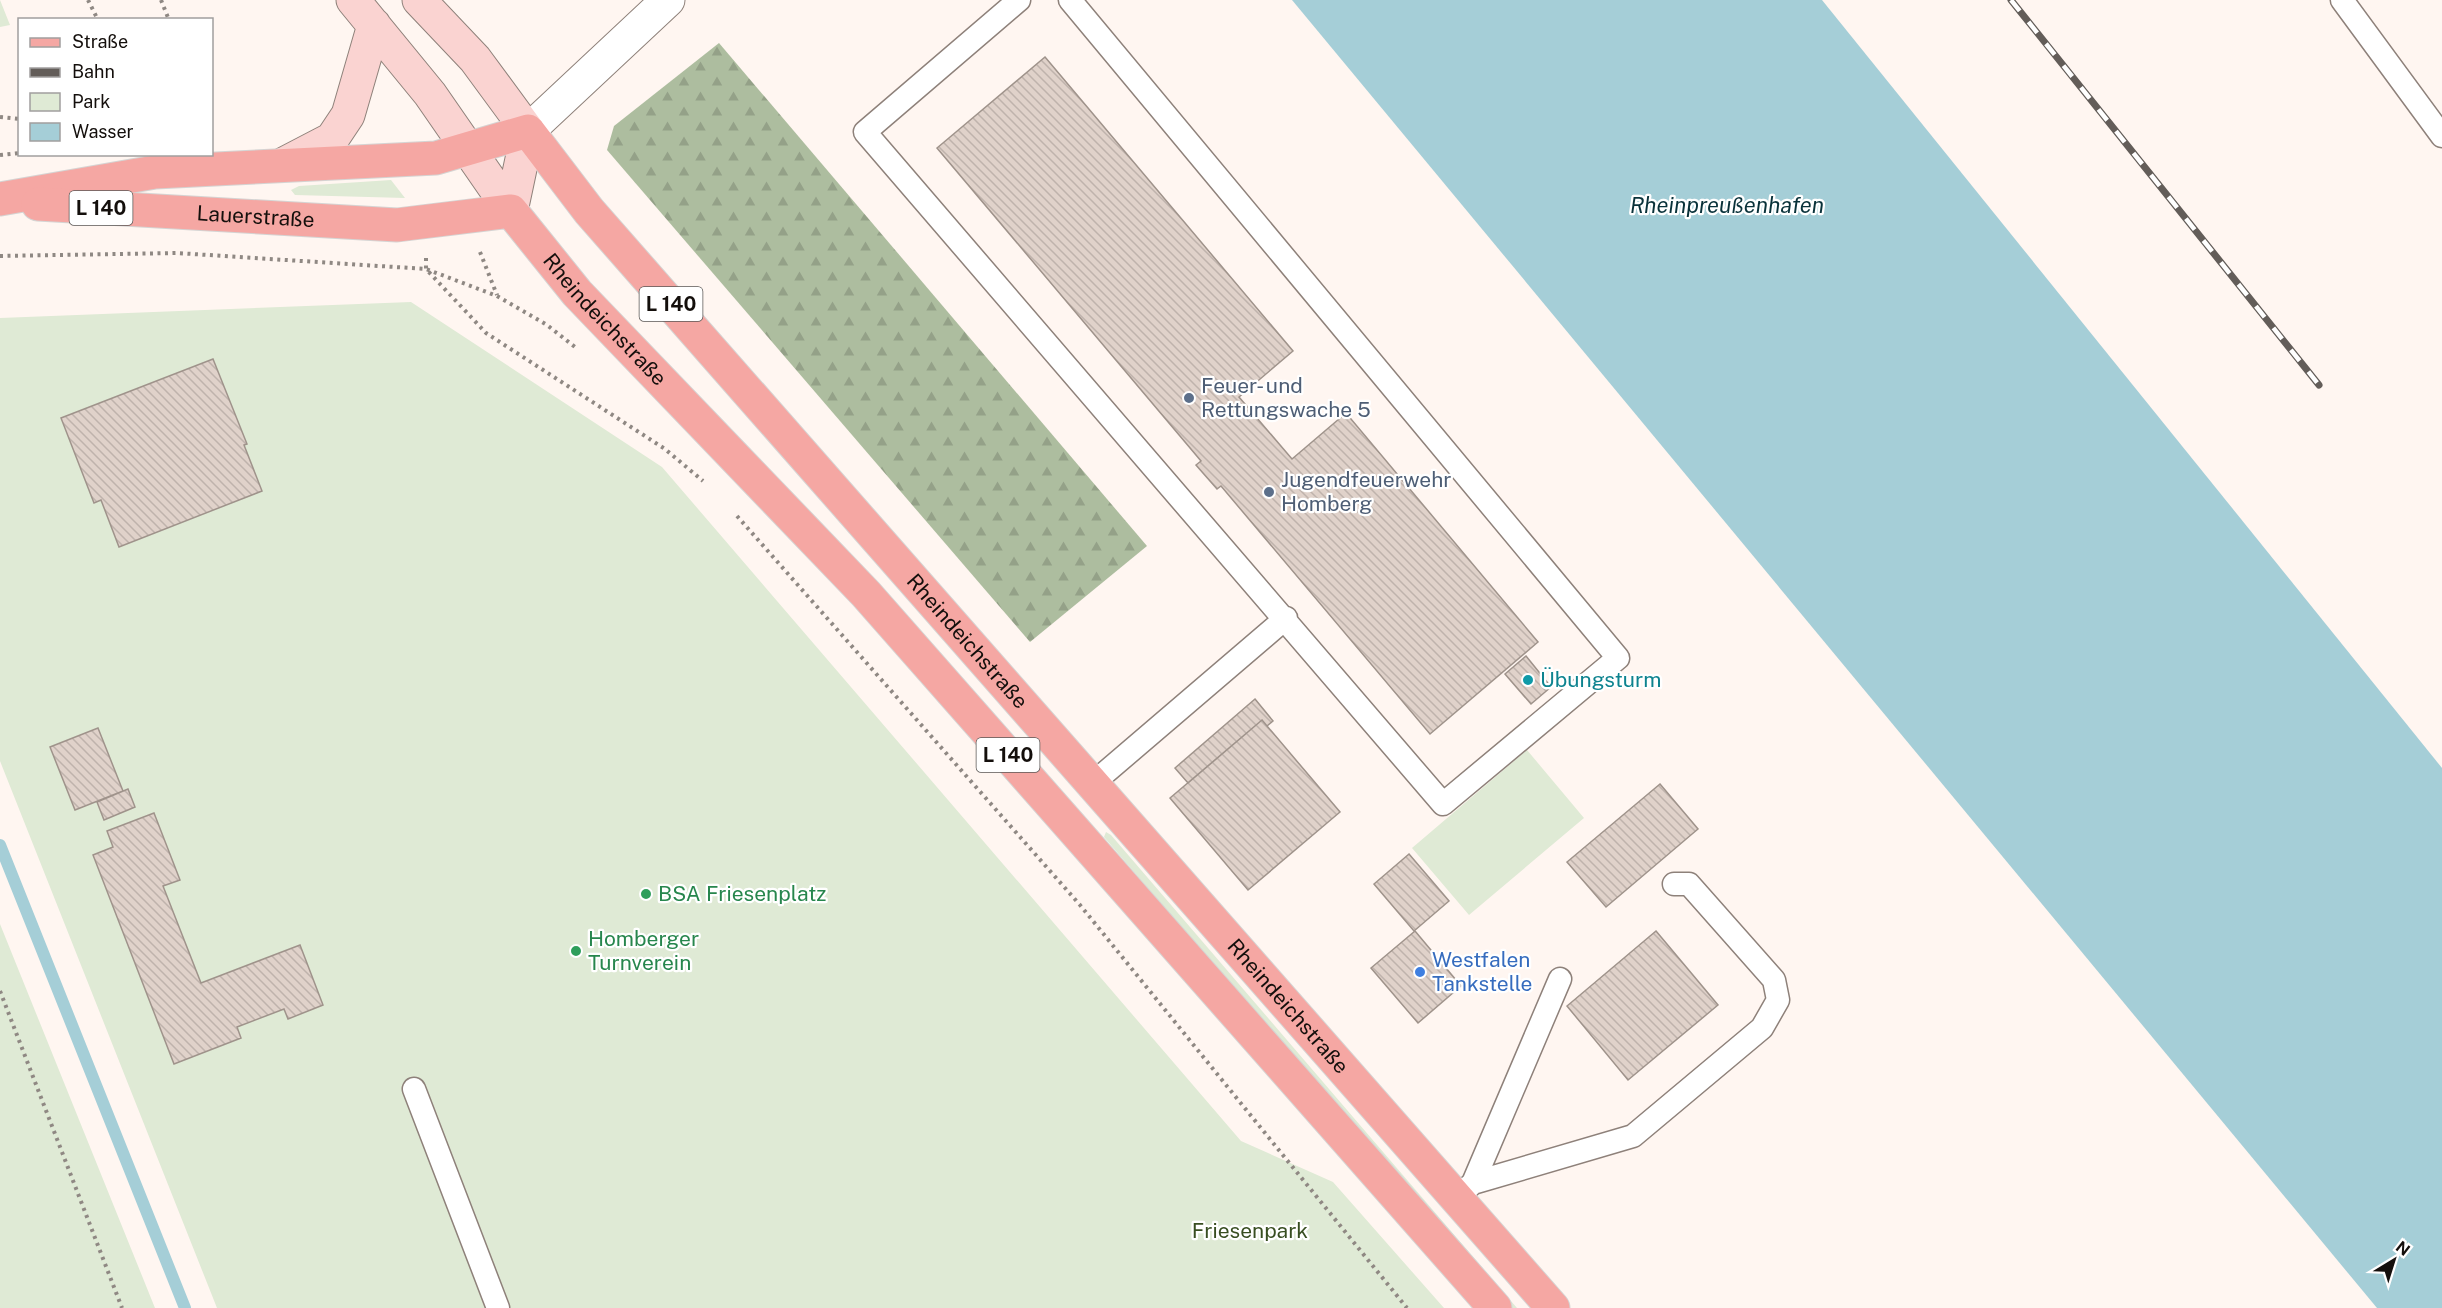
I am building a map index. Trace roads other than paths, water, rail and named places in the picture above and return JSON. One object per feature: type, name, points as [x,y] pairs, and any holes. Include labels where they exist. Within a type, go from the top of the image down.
[{"type":"main road","name":"Rheindeichstraße","points":[[353,0],[469,147],[511,211],[577,292],[866,594],[1495,1308]]},
{"type":"main road","name":"Rheindeichstraße","points":[[419,0],[475,59],[589,211],[1092,784],[1464,1191],[1553,1308]]},
{"type":"main road","name":"L 140","points":[[284,164],[332,139],[348,115],[374,25]]},
{"type":"main road","name":"L 140","points":[[469,147],[528,131]]},
{"type":"main road","points":[[511,211],[528,131]]},
{"type":"main road","name":"Lauerstraße","points":[[0,201],[155,172],[436,158],[469,147]]},
{"type":"main road","name":"Lauerstraße","points":[[0,201],[397,225],[511,211]]},
{"type":"street","points":[[528,131],[668,0]]},
{"type":"lane","points":[[1017,1],[992,8],[865,132],[1286,618],[1443,804],[1618,658],[1070,0]]},
{"type":"lane","points":[[2342,0],[2442,136]]},
{"type":"lane","points":[[1092,784],[1286,618]]},
{"type":"lane","points":[[1464,1191],[1633,1136],[1762,1028],[1778,1000],[1774,980],[1689,884],[1674,884]]},
{"type":"lane","points":[[1464,1191],[1560,979]]},
{"type":"lane","points":[[414,1089],[498,1308]]},
{"type":"water","name":"Rheinpreußenhafen","points":[[1292,0],[1822,0],[2442,768],[2442,1308],[2377,1308]]},
{"type":"waterway","points":[[0,845],[185,1308]]},
{"type":"railway","points":[[2011,0],[2319,385]]},
{"type":"place","name":"Feuer- und Rettungswache 5","points":[[1189,398]]},
{"type":"place","name":"Jugendfeuerwehr Homberg","points":[[1269,492]]},
{"type":"place","name":"Übungsturm","points":[[1528,680]]},
{"type":"place","name":"BSA Friesenplatz","points":[[646,894]]},
{"type":"place","name":"Homberger Turnverein","points":[[576,951]]},
{"type":"place","name":"Westfalen Tankstelle","points":[[1420,972]]},
{"type":"park label","name":"Friesenpark","points":[[1250,1231]]}]
